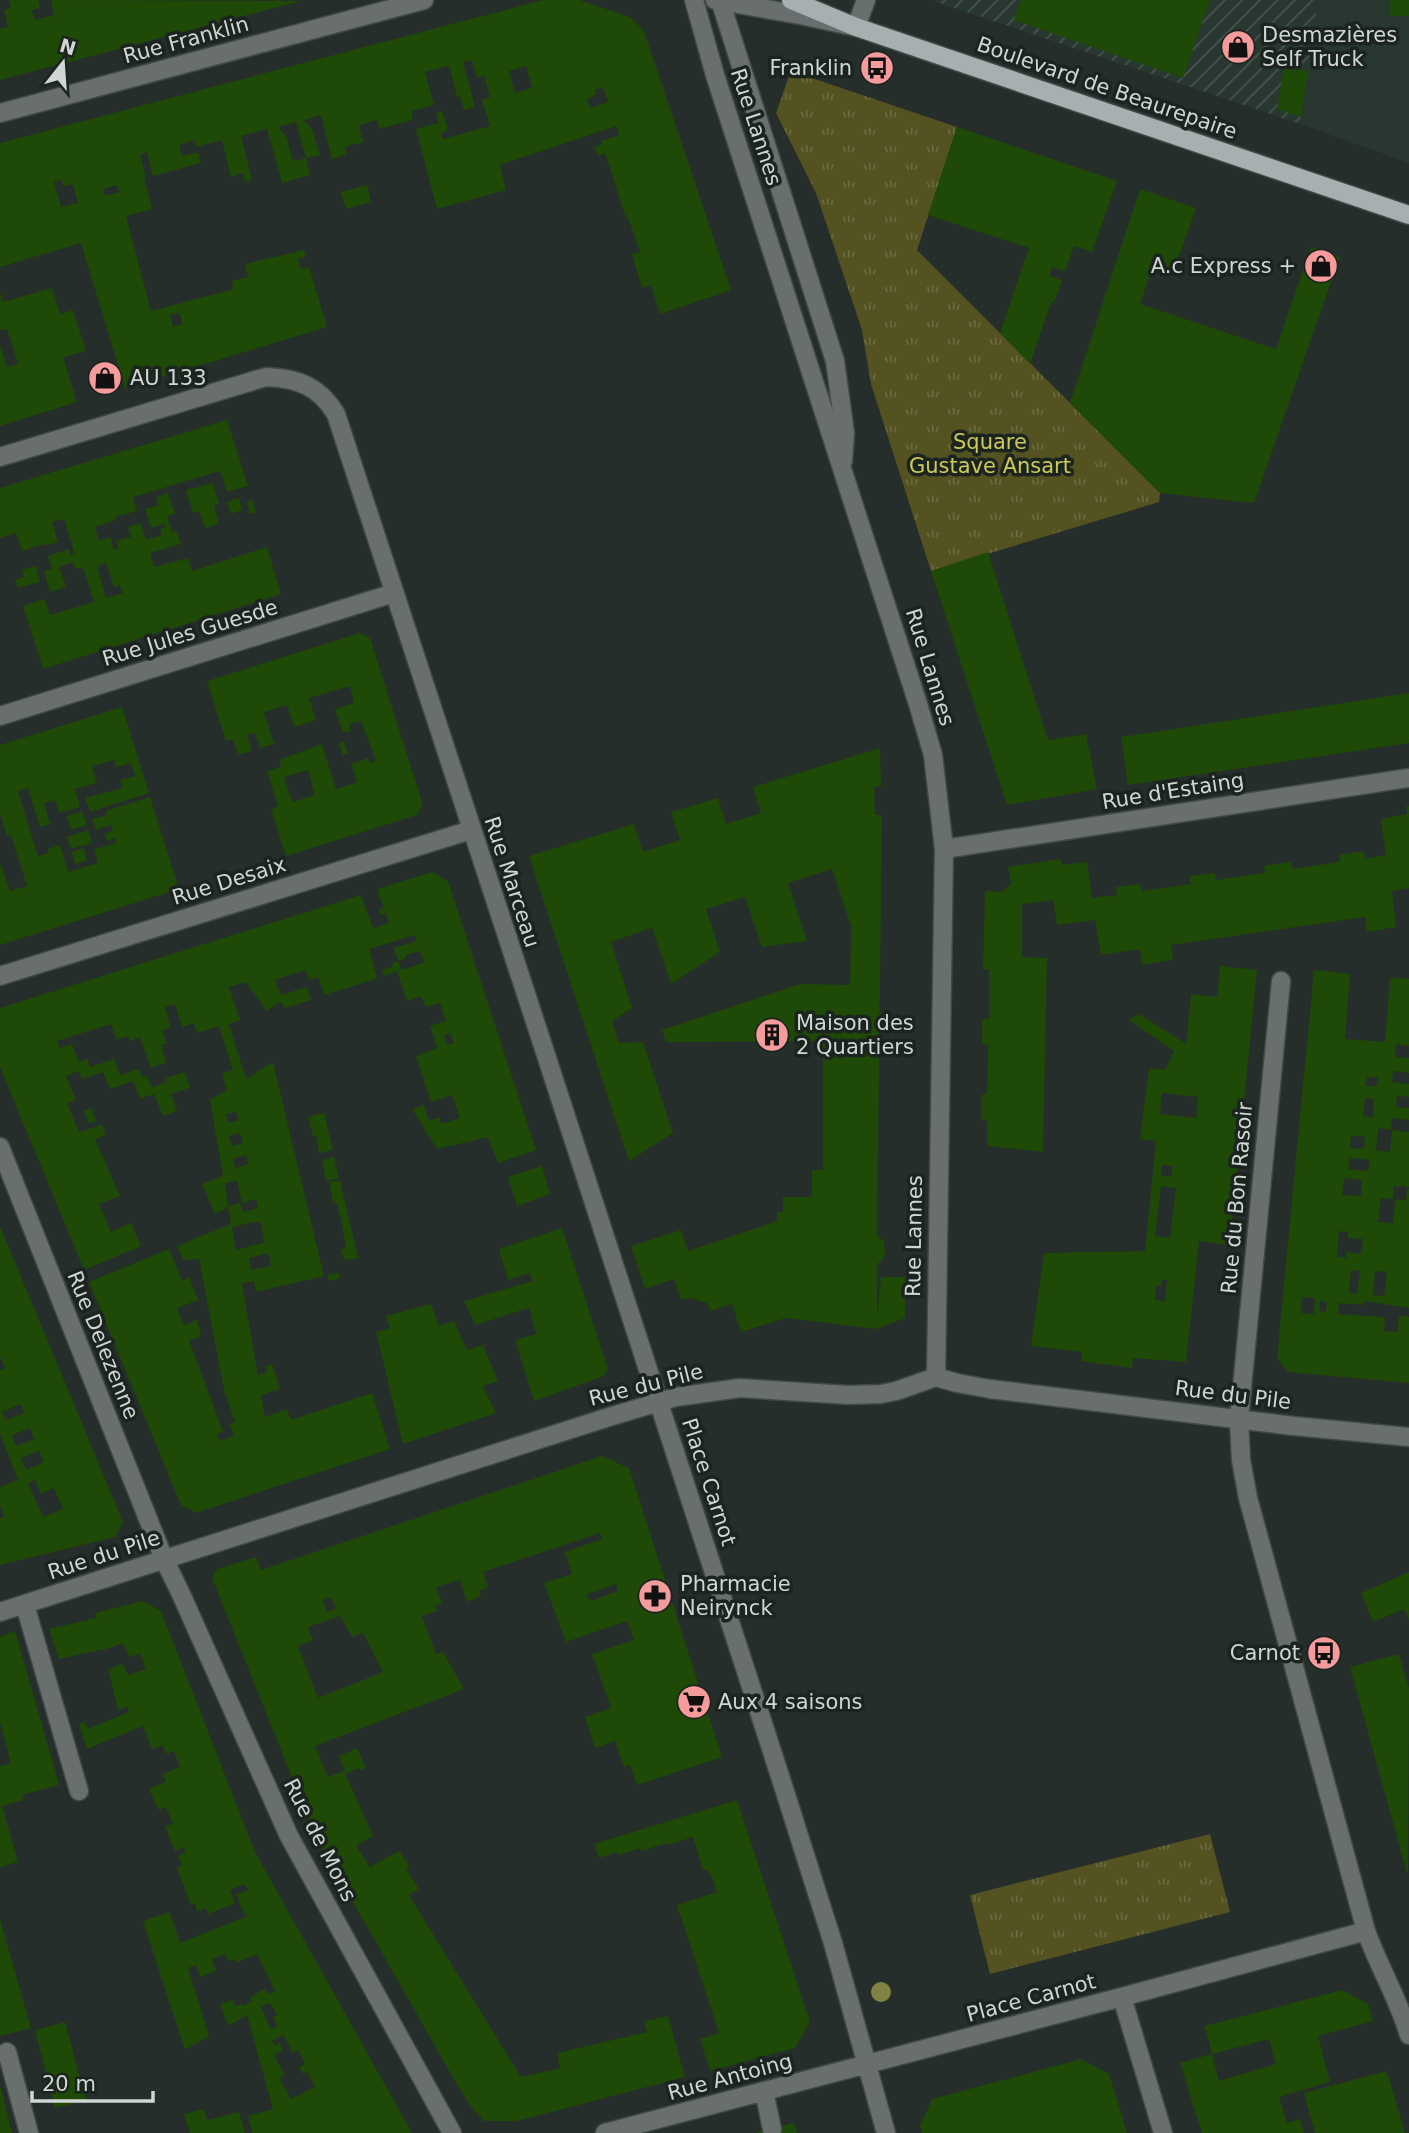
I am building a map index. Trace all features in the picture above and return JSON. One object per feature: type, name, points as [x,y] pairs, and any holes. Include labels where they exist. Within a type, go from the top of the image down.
[{"type":"main road","name":"Boulevard de Beaurepaire","points":[[790,0],[856,27],[1409,215]]},
{"type":"street","name":"Rue Franklin","points":[[0,113],[424,0]]},
{"type":"street","name":"Rue Lannes","points":[[694,0],[715,75],[925,725],[934,765],[944,849],[936,1377]]},
{"type":"street","points":[[842,471],[845,433],[835,361],[719,1],[856,27],[866,0]]},
{"type":"street","name":"Rue Marceau","points":[[0,457],[258,379],[276,377],[309,386],[325,398],[335,414],[659,1401]]},
{"type":"street","name":"Rue Jules Guesde","points":[[0,716],[394,593]]},
{"type":"street","name":"Rue d'Estaing","points":[[944,849],[1409,778]]},
{"type":"street","name":"Rue Desaix","points":[[0,976],[471,830]]},
{"type":"street","name":"Rue du Bon Rasoir","points":[[1240,1419],[1281,981]]},
{"type":"street","name":"Rue Delezenne","points":[[0,1147],[164,1559]]},
{"type":"street","name":"Rue du Pile","points":[[0,1612],[659,1401],[692,1393],[740,1388],[848,1395],[881,1394],[936,1377],[990,1389],[1409,1437]]},
{"type":"street","name":"Place Carnot","points":[[659,1401],[825,1917],[868,2064],[1366,1931]]},
{"type":"street","points":[[1240,1419],[1241,1460],[1248,1498],[1366,1931],[1380,1968],[1398,2001],[1409,2035]]},
{"type":"street","name":"Rue de Mons","points":[[164,1559],[289,1836],[452,2133]]},
{"type":"street","points":[[25,1605],[79,1791]]},
{"type":"street","points":[[1122,1997],[1163,2133]]},
{"type":"street","points":[[7,2052],[29,2133]]},
{"type":"street","points":[[868,2064],[886,2133]]},
{"type":"street","name":"Rue Antoing","points":[[605,2133],[868,2064]]},
{"type":"street","points":[[764,2091],[772,2129]]},
{"type":"shaded area","points":[[931,0],[1318,0],[1300,124]]},
{"type":"shaded area","points":[[1318,0],[1409,0],[1409,163],[1300,124]]},
{"type":"green space","name":"Square Gustave Ansart","points":[[791,71],[957,127],[917,250],[1160,493],[1159,502],[931,571],[871,384],[862,330],[816,193],[776,113]]},
{"type":"green space","points":[[1210,1834],[1230,1912],[990,1974],[970,1895]]},
{"type":"building","points":[[9,0],[38,0],[40,8],[32,10],[35,20],[54,15],[51,0],[301,1],[0,80],[0,29],[8,27],[4,10],[11,8]]},
{"type":"building","points":[[543,0],[579,0],[630,17],[644,31],[731,290],[660,314],[651,285],[642,288],[632,254],[640,252],[605,153],[598,156],[594,147],[602,144],[601,141],[619,135],[616,126],[500,165],[506,190],[437,209],[416,129],[439,123],[436,113],[442,111],[448,130],[441,133],[443,139],[490,126],[482,100],[490,97],[484,76],[477,78],[472,60],[463,62],[475,107],[464,110],[460,96],[457,97],[449,66],[425,72],[434,105],[411,111],[413,120],[379,129],[377,120],[359,125],[363,142],[345,147],[347,154],[332,159],[321,115],[304,120],[312,129],[320,155],[306,158],[310,175],[282,183],[267,129],[241,136],[252,180],[245,182],[243,173],[231,177],[222,140],[196,147],[195,140],[179,145],[182,156],[198,152],[201,163],[153,176],[147,152],[140,155],[152,209],[126,216],[151,311],[234,289],[232,281],[248,277],[245,264],[304,250],[306,257],[298,259],[301,269],[309,267],[327,327],[125,388],[81,243],[0,267],[0,143]],"holes":[[[526,66],[532,88],[515,93],[509,71]],[[603,87],[608,102],[590,108],[587,99],[596,95],[595,90]],[[296,122],[306,158],[293,161],[286,136],[278,127]],[[62,180],[63,186],[73,184],[78,203],[61,207],[54,182]],[[117,185],[119,192],[105,196],[103,189]],[[179,313],[183,324],[173,327],[170,315]]]},
{"type":"building","points":[[1021,0],[1210,0],[1183,78],[1014,20]]},
{"type":"building","points":[[1390,0],[1409,0],[1409,16],[1390,16]]},
{"type":"building","points":[[1284,67],[1308,71],[1301,117],[1277,109]]},
{"type":"building","points":[[957,127],[1117,181],[1092,252],[1074,246],[1065,271],[1052,267],[1049,276],[1062,280],[1054,303],[1051,302],[1030,364],[1000,333],[1029,248],[928,215]]},
{"type":"building","points":[[367,185],[371,202],[346,209],[341,192]]},
{"type":"building","points":[[1140,189],[1196,208],[1176,265],[1173,264],[1167,269],[1157,266],[1155,260],[1140,304],[1276,349],[1311,247],[1340,256],[1254,503],[1160,493],[1070,403]]},
{"type":"building","points":[[52,288],[60,314],[73,310],[86,351],[63,357],[77,402],[0,426],[0,345],[7,367],[18,364],[7,329],[0,330],[0,292],[3,302]]},
{"type":"building","points":[[227,420],[248,486],[227,492],[220,471],[133,497],[137,511],[115,517],[116,520],[95,527],[99,541],[110,537],[114,550],[119,548],[116,541],[131,537],[128,527],[141,523],[146,540],[162,535],[160,529],[166,527],[165,524],[151,528],[145,509],[159,505],[156,497],[168,493],[175,514],[167,516],[172,532],[176,530],[181,544],[150,553],[154,567],[188,558],[192,571],[267,547],[281,594],[43,669],[23,606],[45,599],[50,615],[94,602],[83,567],[75,569],[73,562],[59,567],[66,587],[50,592],[44,571],[52,569],[48,556],[69,549],[71,555],[75,554],[64,519],[52,522],[58,542],[45,546],[44,544],[22,551],[16,533],[0,538],[0,488]],"holes":[[[106,563],[114,587],[120,585],[123,593],[106,598],[97,566]]]},
{"type":"building","points":[[213,483],[219,504],[214,505],[219,524],[205,528],[199,511],[193,513],[186,490]]},
{"type":"building","points":[[239,498],[242,510],[231,514],[227,502]]},
{"type":"building","points":[[252,500],[256,512],[250,514],[246,502]]},
{"type":"building","points":[[988,552],[1048,740],[1086,734],[1097,789],[1007,805],[931,571]]},
{"type":"building","points":[[36,566],[40,582],[18,588],[15,580],[24,577],[22,570]]},
{"type":"building","points":[[360,633],[370,638],[423,805],[417,815],[286,856],[271,809],[278,806],[267,771],[281,767],[279,760],[322,744],[336,789],[357,782],[351,764],[368,758],[370,763],[376,761],[361,721],[349,724],[351,731],[343,733],[335,709],[354,703],[350,686],[309,698],[316,720],[294,727],[287,705],[264,712],[274,744],[260,748],[255,733],[247,735],[252,751],[238,755],[233,739],[226,741],[207,681]],"holes":[[[308,770],[315,795],[292,802],[284,777]]]},
{"type":"building","points":[[1409,693],[1409,743],[1128,785],[1121,737]]},
{"type":"building","points":[[122,707],[149,793],[90,812],[85,798],[123,788],[120,780],[135,776],[131,763],[116,767],[114,760],[92,766],[97,783],[75,789],[80,807],[59,813],[55,800],[44,803],[50,824],[40,827],[28,788],[18,791],[38,856],[49,853],[47,849],[60,845],[68,872],[98,863],[94,849],[116,843],[115,838],[107,841],[105,834],[113,831],[111,825],[96,830],[92,819],[107,815],[106,811],[150,797],[179,889],[0,945],[0,863],[10,891],[27,886],[11,835],[7,836],[0,813],[0,745]]},
{"type":"building","points":[[344,741],[348,754],[343,755],[339,743]]},
{"type":"building","name":"Maison des 2 Quartiers","points":[[880,748],[881,786],[874,787],[875,815],[882,815],[877,1235],[884,1241],[885,1256],[877,1265],[877,1319],[881,1277],[906,1277],[905,1318],[877,1329],[786,1318],[741,1332],[732,1304],[710,1311],[707,1303],[690,1298],[681,1300],[674,1279],[645,1289],[631,1246],[681,1230],[688,1251],[777,1221],[777,1212],[783,1212],[783,1197],[812,1197],[812,1170],[823,1170],[823,1041],[666,1042],[662,1030],[800,984],[850,985],[851,926],[832,869],[788,883],[807,941],[762,947],[745,897],[706,909],[720,952],[671,984],[652,928],[611,942],[632,1008],[612,1021],[619,1043],[643,1042],[673,1133],[629,1161],[529,856],[634,824],[643,852],[680,840],[671,812],[718,798],[726,824],[761,813],[753,787]]},
{"type":"building","points":[[1406,806],[1409,806],[1409,888],[1392,891],[1396,927],[1367,932],[1365,917],[1171,945],[1173,960],[1142,965],[1140,949],[1101,955],[1095,920],[1057,925],[1053,900],[1022,904],[1022,957],[1047,958],[1043,1152],[987,1146],[987,1121],[981,1120],[981,1095],[987,1094],[988,1045],[982,1044],[982,1019],[989,1019],[989,969],[983,969],[985,891],[1002,892],[1011,884],[1008,867],[1061,859],[1062,865],[1087,862],[1092,898],[1117,895],[1116,887],[1140,884],[1142,891],[1191,884],[1189,876],[1215,873],[1216,880],[1265,873],[1264,866],[1291,862],[1292,869],[1340,862],[1339,855],[1364,851],[1365,859],[1386,855],[1381,819],[1407,814]]},
{"type":"building","points":[[82,811],[87,825],[71,830],[67,816]]},
{"type":"building","points":[[88,830],[92,843],[71,849],[67,837]]},
{"type":"building","points":[[84,848],[87,860],[75,864],[72,852]]},
{"type":"building","points":[[432,872],[448,881],[536,1150],[498,1163],[488,1137],[437,1149],[412,1109],[424,1105],[429,1121],[439,1117],[441,1124],[460,1118],[452,1095],[431,1102],[416,1056],[437,1048],[430,1026],[446,1021],[440,1003],[426,1007],[421,996],[407,1001],[397,971],[384,976],[382,970],[393,966],[392,963],[398,961],[394,948],[416,941],[415,935],[369,949],[377,978],[357,985],[324,995],[318,977],[309,980],[305,970],[275,980],[281,995],[307,987],[311,1000],[285,1008],[281,1002],[266,1011],[246,982],[229,987],[240,1020],[229,1024],[246,1079],[273,1062],[324,1276],[256,1292],[254,1281],[242,1284],[258,1375],[267,1372],[265,1366],[272,1364],[280,1389],[261,1395],[265,1417],[287,1409],[291,1420],[372,1393],[390,1449],[196,1513],[181,1505],[89,1282],[169,1249],[182,1280],[189,1277],[198,1300],[177,1308],[184,1325],[197,1320],[201,1336],[189,1340],[223,1432],[217,1434],[220,1441],[234,1436],[229,1424],[235,1422],[224,1390],[199,1259],[183,1260],[177,1246],[231,1224],[228,1206],[240,1203],[243,1212],[258,1208],[256,1199],[242,1203],[237,1181],[225,1183],[228,1207],[215,1214],[202,1184],[223,1176],[210,1100],[227,1090],[222,1073],[233,1070],[219,1026],[197,1033],[194,1023],[182,1027],[175,1004],[165,1007],[171,1028],[162,1030],[166,1044],[161,1045],[166,1063],[151,1068],[140,1037],[130,1041],[128,1036],[116,1040],[111,1024],[57,1041],[60,1048],[72,1044],[79,1062],[88,1059],[90,1067],[114,1059],[120,1075],[139,1069],[143,1078],[147,1076],[152,1087],[167,1082],[166,1078],[185,1072],[190,1088],[171,1094],[177,1111],[163,1116],[154,1094],[140,1099],[133,1081],[110,1089],[103,1072],[82,1079],[79,1071],[66,1076],[76,1100],[67,1103],[79,1132],[102,1125],[106,1135],[95,1139],[120,1196],[99,1204],[111,1232],[131,1223],[141,1246],[84,1270],[0,1067],[0,1008],[361,895],[373,928],[389,923],[386,913],[380,915],[379,909],[384,908],[377,889]],"holes":[[[420,951],[424,963],[401,970],[398,961],[406,958],[406,955]],[[450,1033],[454,1043],[447,1045],[444,1035]],[[236,1112],[238,1121],[228,1123],[226,1114]],[[240,1133],[243,1143],[232,1146],[229,1136]],[[246,1155],[248,1164],[235,1168],[233,1159]],[[260,1221],[265,1242],[236,1250],[232,1227]],[[268,1253],[271,1266],[251,1270],[249,1258]]]},
{"type":"building","points":[[1220,966],[1257,970],[1230,1245],[1199,1241],[1186,1362],[1133,1358],[1132,1368],[1081,1361],[1082,1352],[1031,1346],[1044,1253],[1145,1251],[1156,1141],[1140,1139],[1149,1068],[1165,1070],[1174,1051],[1129,1020],[1139,1014],[1186,1044],[1191,994],[1217,997]],"holes":[[[1162,1093],[1198,1097],[1196,1118],[1160,1114]],[[1162,1165],[1173,1166],[1171,1177],[1161,1176]],[[1161,1186],[1176,1188],[1170,1238],[1155,1236]],[[1162,1280],[1167,1280],[1165,1301],[1155,1300],[1156,1285],[1161,1286]]]},
{"type":"building","points":[[1314,970],[1350,974],[1345,1039],[1385,1042],[1390,978],[1409,979],[1409,1046],[1396,1044],[1395,1057],[1409,1058],[1409,1073],[1393,1071],[1392,1082],[1409,1084],[1409,1097],[1397,1096],[1396,1107],[1409,1108],[1409,1120],[1392,1118],[1391,1130],[1378,1128],[1376,1150],[1390,1152],[1392,1130],[1409,1132],[1409,1187],[1394,1186],[1393,1199],[1381,1198],[1378,1222],[1393,1223],[1395,1199],[1406,1200],[1409,1189],[1409,1308],[1364,1301],[1363,1305],[1339,1303],[1338,1314],[1385,1317],[1384,1331],[1397,1332],[1399,1315],[1409,1317],[1409,1383],[1288,1372],[1277,1358]],"holes":[[[1367,1076],[1378,1078],[1377,1086],[1366,1086]],[[1365,1098],[1374,1099],[1373,1117],[1363,1116]],[[1351,1136],[1365,1137],[1364,1149],[1350,1148]],[[1350,1158],[1370,1160],[1368,1171],[1348,1169]],[[1344,1178],[1362,1180],[1361,1196],[1342,1195]],[[1339,1231],[1348,1232],[1348,1238],[1363,1239],[1361,1254],[1346,1252],[1346,1258],[1337,1257]],[[1351,1270],[1360,1271],[1357,1294],[1349,1292]],[[1375,1271],[1387,1272],[1384,1296],[1373,1295]],[[1302,1297],[1315,1298],[1314,1314],[1301,1313]],[[1320,1301],[1327,1302],[1326,1312],[1319,1311]]]},
{"type":"building","points":[[92,1108],[96,1121],[88,1123],[84,1111]]},
{"type":"building","points":[[324,1113],[333,1150],[319,1153],[308,1117]]},
{"type":"building","points":[[334,1157],[339,1178],[326,1181],[322,1160]]},
{"type":"building","points":[[542,1166],[550,1194],[517,1206],[508,1177]]},
{"type":"building","points":[[340,1180],[358,1258],[344,1260],[341,1250],[346,1248],[342,1225],[337,1203],[333,1203],[329,1182]]},
{"type":"building","points":[[0,1226],[123,1522],[115,1537],[0,1565],[0,1518],[4,1517],[0,1505],[0,1487],[18,1480],[0,1433],[0,1370],[5,1368],[0,1357]],"holes":[[[21,1404],[24,1413],[6,1420],[2,1412]],[[30,1428],[34,1439],[16,1446],[12,1435]],[[39,1451],[44,1462],[26,1470],[21,1458]],[[35,1480],[41,1494],[54,1488],[63,1509],[43,1517],[28,1483]]]},
{"type":"building","points":[[562,1228],[608,1369],[604,1376],[534,1401],[515,1340],[536,1334],[529,1308],[475,1325],[464,1301],[533,1281],[530,1273],[508,1280],[499,1249]]},
{"type":"building","points":[[339,1273],[340,1279],[329,1281],[327,1275]]},
{"type":"building","points":[[431,1304],[439,1326],[454,1321],[467,1350],[483,1345],[498,1381],[483,1386],[496,1413],[403,1444],[376,1332],[390,1328],[386,1316]]},
{"type":"building","points":[[602,1456],[629,1468],[722,1757],[637,1785],[630,1765],[624,1767],[615,1741],[595,1748],[585,1717],[611,1708],[592,1654],[634,1640],[627,1621],[566,1642],[544,1583],[572,1574],[565,1552],[602,1539],[600,1533],[483,1572],[488,1587],[479,1591],[481,1596],[467,1602],[460,1580],[436,1587],[442,1603],[435,1606],[437,1611],[422,1616],[436,1654],[443,1652],[464,1689],[315,1746],[328,1777],[344,1771],[373,1836],[356,1846],[370,1867],[399,1851],[410,1867],[406,1869],[419,1889],[409,1895],[521,2077],[560,2068],[557,2053],[647,2032],[644,2021],[668,2016],[685,2077],[517,2121],[484,2121],[469,2104],[315,1835],[212,1578],[217,1569],[256,1557],[261,1570]],"holes":[[[616,1584],[618,1591],[590,1601],[587,1594]],[[331,1597],[336,1609],[327,1612],[323,1600]],[[340,1616],[352,1637],[363,1633],[383,1672],[318,1698],[298,1646],[313,1640],[308,1627]]]},
{"type":"building","points":[[1409,1572],[1409,1620],[1404,1609],[1373,1622],[1361,1593]]},
{"type":"building","points":[[143,1601],[161,1611],[255,1852],[412,2133],[252,2133],[248,2116],[273,2109],[247,2015],[228,2026],[220,2004],[233,2000],[235,2006],[243,2006],[252,2001],[250,1997],[265,1989],[268,1994],[275,1991],[257,1954],[236,1963],[235,1959],[228,1961],[225,1954],[219,1956],[212,1959],[216,1971],[200,1977],[196,1965],[188,1968],[209,2036],[185,2050],[143,1921],[170,1912],[180,1943],[248,1916],[243,1912],[236,1894],[248,1890],[244,1884],[230,1890],[235,1903],[208,1914],[206,1908],[197,1911],[195,1903],[191,1905],[177,1867],[182,1865],[178,1856],[185,1853],[184,1847],[175,1851],[165,1826],[173,1824],[166,1807],[158,1810],[149,1789],[166,1782],[163,1774],[180,1767],[174,1751],[166,1754],[163,1745],[152,1749],[143,1726],[87,1749],[79,1724],[85,1722],[88,1729],[129,1712],[127,1706],[118,1710],[108,1669],[123,1664],[128,1675],[146,1669],[140,1653],[129,1657],[123,1643],[104,1650],[59,1659],[49,1629],[96,1618],[95,1613]],"holes":[[[270,2003],[277,2015],[273,2017],[277,2026],[271,2029],[261,2007]],[[283,2035],[293,2053],[298,2050],[305,2064],[299,2067],[302,2074],[307,2072],[315,2087],[291,2099],[279,2078],[285,2075],[274,2055],[283,2050],[280,2043],[275,2046],[272,2041]]]},
{"type":"building","points":[[15,1631],[59,1785],[22,1795],[23,1800],[2,1806],[18,1862],[0,1867],[0,1766],[11,1763],[0,1723],[0,1637]]},
{"type":"building","points":[[1399,1654],[1409,1688],[1408,1877],[1350,1667]]},
{"type":"building","points":[[357,1748],[366,1768],[345,1774],[339,1756]]},
{"type":"building","points":[[737,1800],[810,2022],[795,2048],[710,2071],[700,2039],[719,2033],[677,1905],[717,1892],[711,1874],[706,1869],[703,1870],[693,1837],[668,1845],[667,1843],[641,1851],[640,1848],[619,1855],[618,1852],[599,1858],[594,1844]]},
{"type":"building","points":[[0,1919],[31,2028],[0,2036]]},
{"type":"building","points":[[1342,1990],[1368,2004],[1373,2021],[1318,2036],[1330,2082],[1279,2097],[1287,2123],[1300,2119],[1304,2133],[1202,2133],[1180,2063],[1212,2054],[1205,2026]],"holes":[[[1269,2039],[1276,2064],[1219,2081],[1212,2054]]]},
{"type":"building","points":[[65,2022],[86,2100],[55,2108],[35,2030]]},
{"type":"building","points":[[1081,2059],[1109,2074],[1127,2133],[922,2133],[920,2126],[932,2099]]},
{"type":"building","points":[[1387,2071],[1405,2133],[1315,2133],[1304,2093]]},
{"type":"building","points":[[1,2088],[12,2133],[0,2133]]},
{"type":"building","points":[[204,2109],[207,2120],[239,2112],[245,2133],[190,2133],[184,2114]]},
{"type":"building","points":[[794,2123],[797,2133],[758,2133],[758,2132]]},
{"type":"place","name":"Desmazières Self Truck","points":[[1238,47]]},
{"type":"place","name":"Franklin","points":[[877,68]]},
{"type":"place","name":"A.c Express +","points":[[1321,266]]},
{"type":"place","name":"AU 133","points":[[105,378]]},
{"type":"place","name":"Maison des 2 Quartiers","points":[[772,1035]]},
{"type":"place","name":"Pharmacie Neirynck","points":[[655,1596]]},
{"type":"place","name":"Carnot","points":[[1324,1653]]},
{"type":"place","name":"Aux 4 saisons","points":[[694,1702]]}]
